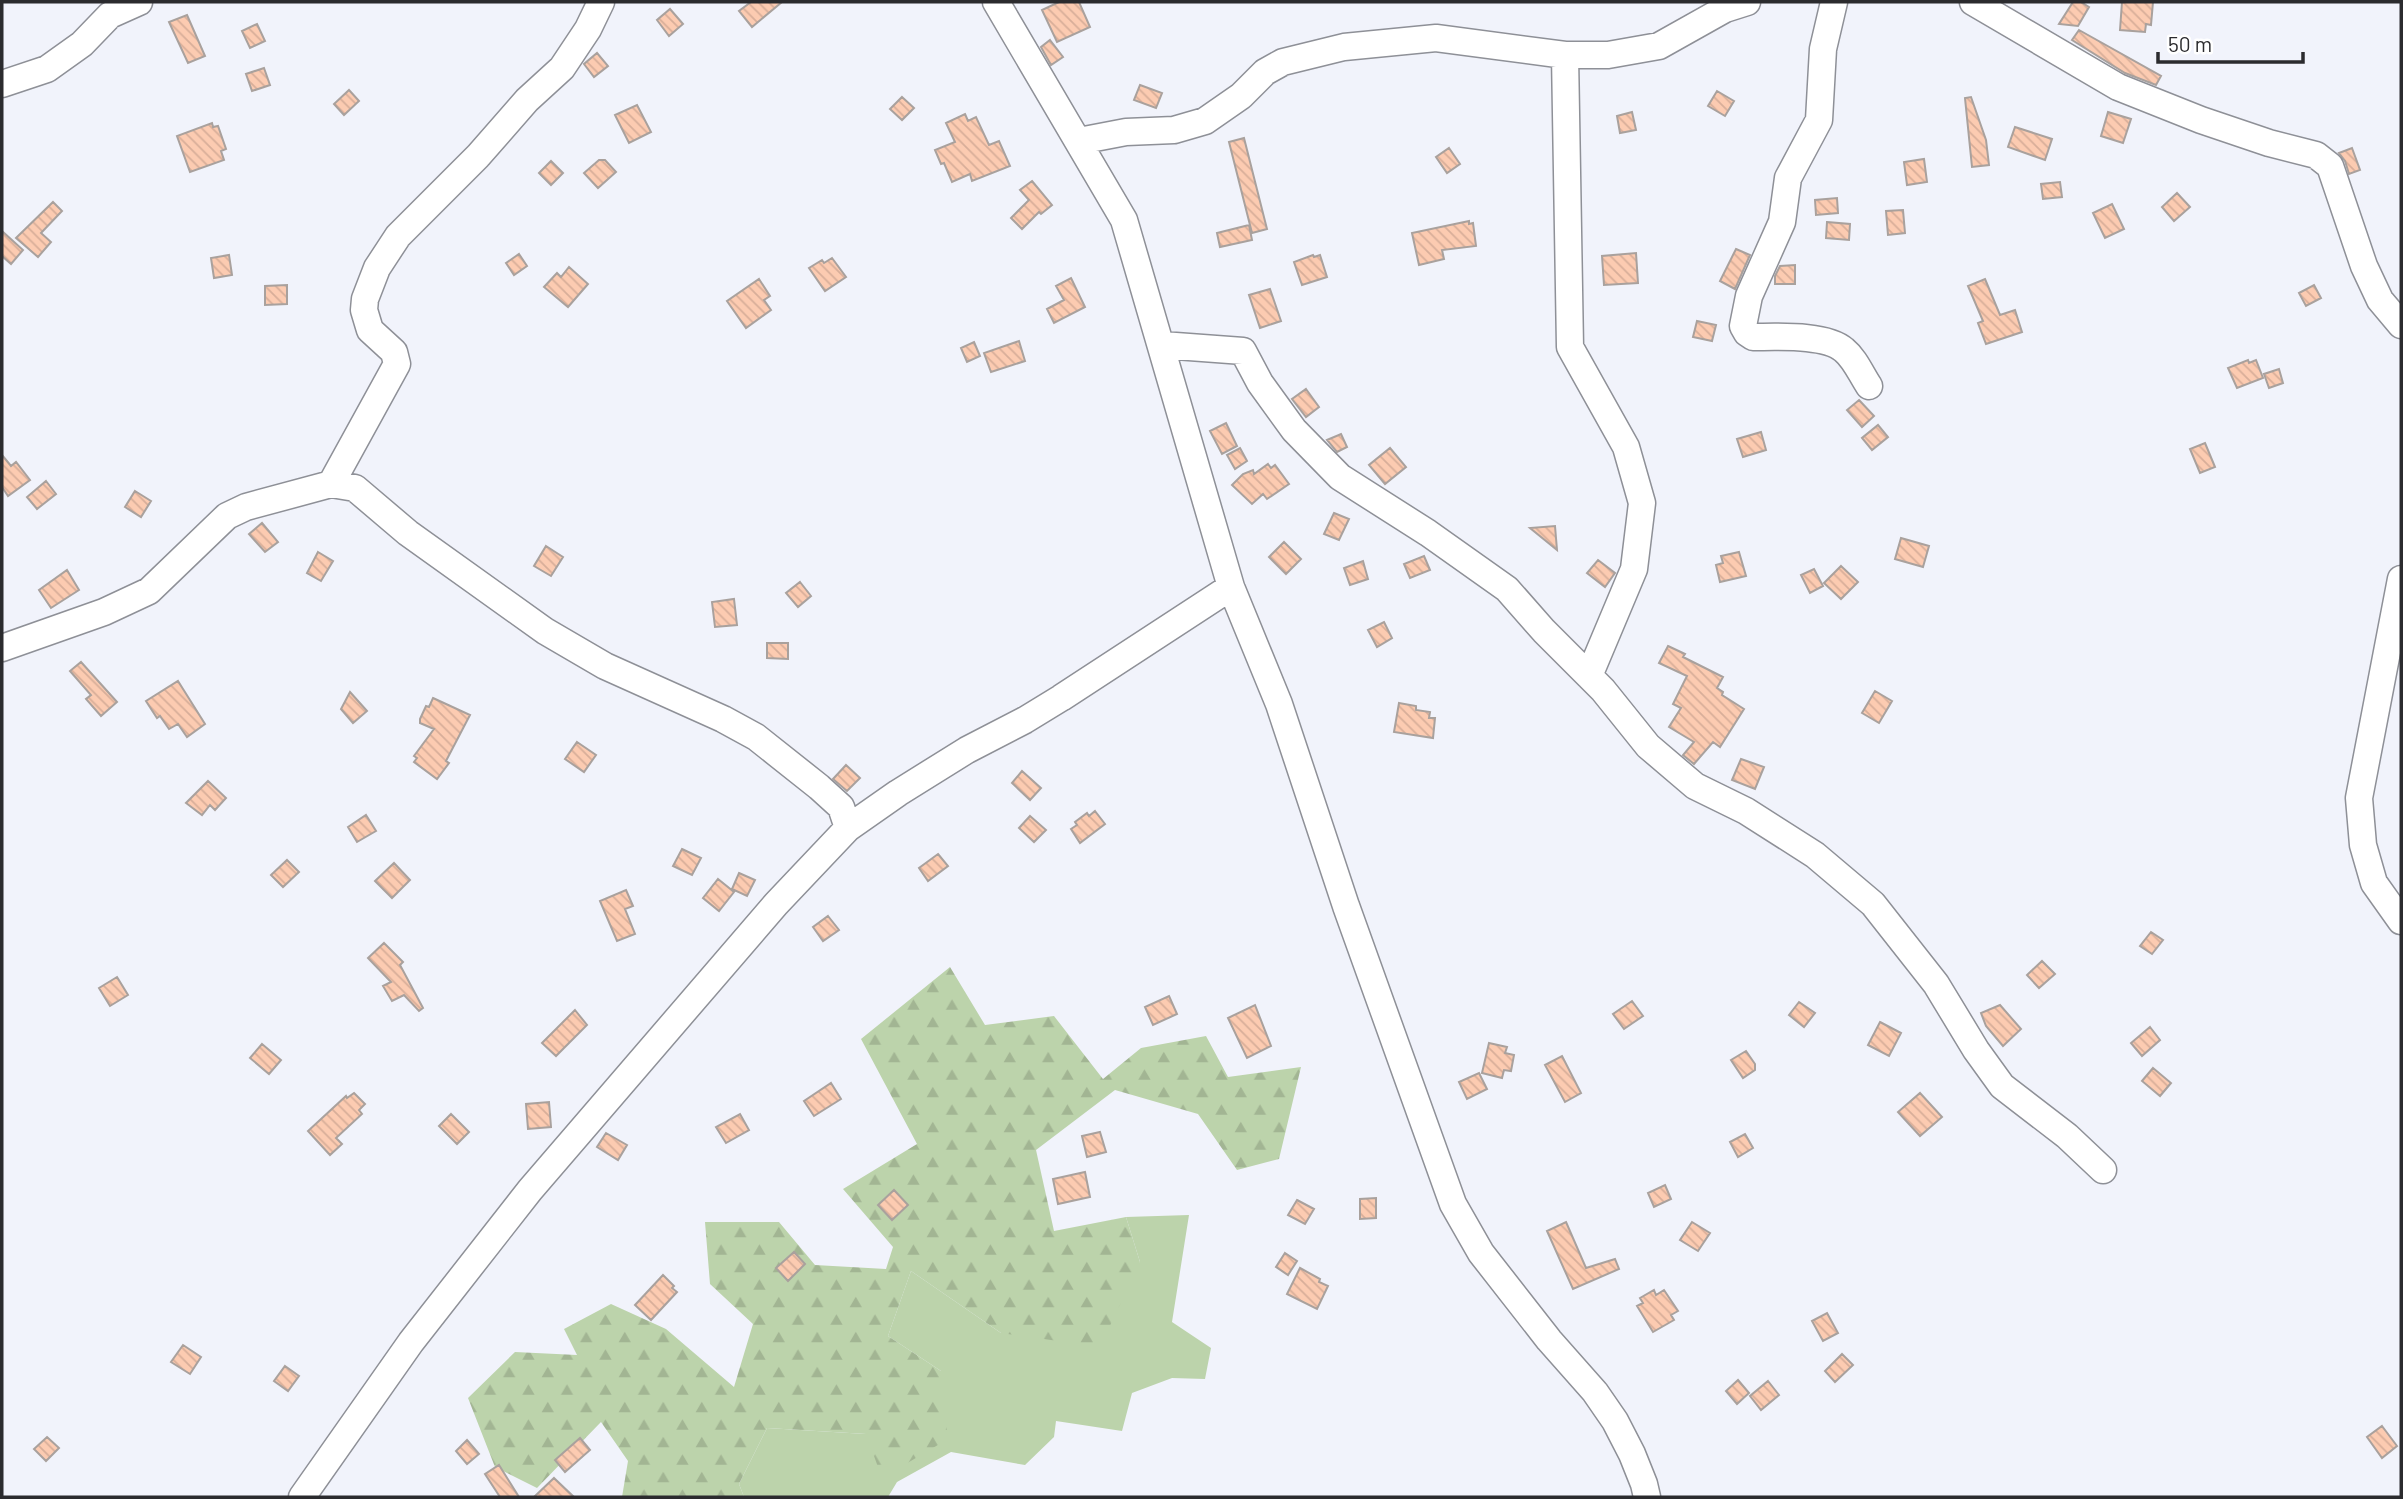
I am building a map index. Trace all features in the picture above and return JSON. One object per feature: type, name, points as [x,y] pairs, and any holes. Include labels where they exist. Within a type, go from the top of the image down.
[{"type":"street","points":[[2,85],[47,69],[82,44],[110,15],[139,2]]},
{"type":"street","points":[[331,484],[397,364],[394,352],[370,330],[364,310],[365,299],[377,268],[398,236],[478,156],[527,100],[562,68],[588,29],[601,2]]},
{"type":"street","points":[[996,2],[1124,220],[1231,587],[1279,704],[1346,906],[1453,1204],[1481,1253],[1549,1340],[1595,1392],[1615,1421],[1632,1454],[1647,1497]]},
{"type":"street","points":[[1079,141],[1126,132],[1174,130],[1205,121],[1241,96],[1265,72],[1283,62],[1344,47],[1436,38],[1565,55],[1608,55],[1659,46],[1725,9],[1747,2]]},
{"type":"street","points":[[1834,2],[1823,49],[1819,120],[1788,177],[1782,222],[1749,296],[1743,326],[1753,337],[1797,338],[1835,343],[1852,360],[1869,386]]},
{"type":"street","points":[[1973,2],[2118,87],[2201,120],[2269,143],[2316,155],[2330,166],[2364,267],[2380,300],[2401,325]]},
{"type":"street","points":[[1565,55],[1570,347],[1626,447],[1642,503],[1634,569],[1589,676]]},
{"type":"street","points":[[1162,345],[1242,351],[1260,383],[1294,429],[1340,477],[1428,533],[1507,589],[1589,676],[1648,746],[1695,786],[1746,811],[1815,855],[1873,904],[1936,984],[1976,1050],[2002,1086],[2067,1136],[2103,1170]]},
{"type":"street","points":[[2,648],[104,612],[149,591],[227,516],[246,506],[331,484],[355,488],[408,533],[545,631],[605,666],[723,719],[755,737],[834,800],[841,807],[848,828]]},
{"type":"street","points":[[2401,579],[2358,799],[2363,845],[2374,883],[2401,922]]},
{"type":"street","points":[[302,1497],[411,1342],[530,1190],[776,904],[848,828],[967,750],[1061,698],[1231,587]]},
{"type":"green space","points":[[950,967],[985,1025],[1054,1016],[1103,1079],[1141,1048],[1206,1036],[1228,1077],[1301,1067],[1279,1159],[1237,1170],[1198,1114],[1115,1090],[1036,1150],[1054,1231],[1126,1217],[1140,1262],[1100,1347],[1001,1333],[911,1271],[888,1336],[941,1371],[948,1439],[882,1478],[866,1434],[767,1428],[739,1484],[744,1497],[622,1497],[628,1461],[601,1422],[537,1488],[495,1467],[468,1398],[515,1352],[577,1355],[564,1329],[611,1304],[666,1329],[734,1387],[753,1324],[710,1284],[705,1222],[779,1222],[815,1265],[886,1269],[893,1247],[843,1189],[917,1144],[861,1039]]},
{"type":"green space","points":[[1189,1215],[1172,1322],[1211,1348],[1205,1379],[1172,1378],[1132,1393],[1122,1431],[1056,1421],[1054,1437],[1025,1465],[951,1452],[897,1482],[888,1497],[744,1497],[739,1484],[767,1428],[866,1434],[941,1371],[888,1336],[911,1271],[1001,1333],[1140,1262],[1126,1217]]},
{"type":"building","points":[[751,2],[782,2],[752,27],[739,11]]},
{"type":"building","points":[[1059,2],[1079,2],[1090,27],[1057,42],[1042,10]]},
{"type":"building","points":[[2073,2],[2081,2],[2089,7],[2078,26],[2059,24]]},
{"type":"building","points":[[2122,2],[2153,2],[2151,25],[2146,24],[2145,32],[2120,30]]},
{"type":"building","points":[[670,9],[683,24],[669,36],[657,20]]},
{"type":"building","points":[[187,15],[205,56],[188,63],[169,22]]},
{"type":"building","points":[[257,24],[265,41],[250,48],[242,31]]},
{"type":"building","points":[[2079,30],[2161,76],[2156,85],[2125,73],[2072,40]]},
{"type":"building","points":[[1050,40],[1063,57],[1051,65],[1041,47]]},
{"type":"building","points":[[597,53],[608,66],[594,77],[584,64]]},
{"type":"building","points":[[264,68],[270,85],[252,91],[246,74]]},
{"type":"building","points":[[1140,85],[1162,93],[1156,108],[1134,100]]},
{"type":"building","points":[[349,90],[359,101],[344,115],[334,104]]},
{"type":"building","points":[[1717,91],[1734,101],[1725,116],[1708,106]]},
{"type":"building","points":[[902,97],[914,108],[902,120],[890,109]]},
{"type":"building","points":[[1971,97],[1986,140],[1989,165],[1972,167],[1965,98]]},
{"type":"building","points":[[637,105],[651,132],[629,143],[615,115]]},
{"type":"building","points":[[1632,112],[1636,130],[1620,133],[1617,116]]},
{"type":"building","points":[[2108,112],[2131,119],[2123,143],[2101,136]]},
{"type":"building","points":[[965,114],[968,121],[976,117],[989,145],[999,141],[1010,166],[972,181],[970,174],[952,182],[935,150],[955,142],[946,123]]},
{"type":"building","points":[[212,123],[213,127],[218,126],[226,149],[221,151],[224,160],[190,172],[177,136]]},
{"type":"building","points":[[2015,127],[2052,139],[2045,160],[2008,147]]},
{"type":"building","points":[[1244,138],[1267,229],[1252,233],[1229,142]]},
{"type":"building","points":[[1449,148],[1460,164],[1447,173],[1436,157]]},
{"type":"building","points":[[2352,148],[2360,170],[2349,174],[2339,153]]},
{"type":"building","points":[[1924,159],[1927,182],[1907,185],[1904,162]]},
{"type":"building","points":[[599,160],[605,160],[616,172],[598,188],[584,173]]},
{"type":"building","points":[[551,161],[563,173],[551,185],[539,173]]},
{"type":"building","points":[[1032,181],[1052,205],[1041,214],[1039,212],[1022,229],[1011,218],[1029,200],[1020,190]]},
{"type":"building","points":[[2060,182],[2062,197],[2043,199],[2041,184]]},
{"type":"building","points":[[2177,193],[2190,207],[2174,221],[2162,207]]},
{"type":"building","points":[[1837,198],[1838,213],[1816,215],[1815,200]]},
{"type":"building","points":[[53,202],[62,211],[41,233],[51,242],[38,257],[16,238]]},
{"type":"building","points":[[2112,204],[2124,229],[2105,238],[2093,213]]},
{"type":"building","points":[[1903,210],[1905,233],[1888,235],[1886,211]]},
{"type":"building","points":[[1469,221],[1469,224],[1473,223],[1476,246],[1442,250],[1444,259],[1419,265],[1412,233]]},
{"type":"building","points":[[1827,222],[1850,224],[1849,240],[1826,238]]},
{"type":"building","points":[[1249,225],[1252,240],[1220,247],[1217,233]]},
{"type":"building","points":[[2,231],[23,250],[11,264],[2,256]]},
{"type":"building","points":[[1736,249],[1750,255],[1735,289],[1720,281]]},
{"type":"building","points":[[1636,253],[1638,283],[1604,285],[1602,256]]},
{"type":"building","points":[[519,254],[527,266],[514,275],[506,263]]},
{"type":"building","points":[[229,255],[232,275],[214,278],[211,258]]},
{"type":"building","points":[[1320,255],[1327,277],[1302,285],[1294,262]]},
{"type":"building","points":[[832,258],[846,277],[825,291],[809,268],[822,260],[824,263]]},
{"type":"building","points":[[1795,265],[1795,284],[1775,284],[1775,276],[1780,266]]},
{"type":"building","points":[[569,267],[588,284],[568,307],[544,287],[557,273],[561,277]]},
{"type":"building","points":[[1071,278],[1085,307],[1054,323],[1047,309],[1064,300],[1056,286]]},
{"type":"building","points":[[759,279],[770,296],[764,300],[771,310],[746,328],[727,301]]},
{"type":"building","points":[[1985,279],[2000,315],[2015,310],[2022,332],[1986,344],[1978,323],[1983,321],[1968,286]]},
{"type":"building","points":[[287,285],[287,304],[265,305],[265,286]]},
{"type":"building","points":[[2314,285],[2321,298],[2306,306],[2299,293]]},
{"type":"building","points":[[1270,289],[1281,321],[1260,328],[1249,295]]},
{"type":"building","points":[[1697,321],[1716,325],[1712,341],[1693,337]]},
{"type":"building","points":[[1019,341],[1025,361],[991,372],[984,353]]},
{"type":"building","points":[[974,342],[980,356],[967,362],[961,348]]},
{"type":"building","points":[[2248,360],[2249,363],[2256,360],[2263,378],[2237,388],[2228,368]]},
{"type":"building","points":[[2279,369],[2283,383],[2269,388],[2264,374]]},
{"type":"building","points":[[1306,389],[1319,407],[1306,417],[1292,399]]},
{"type":"building","points":[[1859,400],[1874,416],[1862,427],[1847,410]]},
{"type":"building","points":[[1226,423],[1237,446],[1222,454],[1210,431]]},
{"type":"building","points":[[1878,425],[1888,437],[1872,450],[1862,438]]},
{"type":"building","points":[[1761,432],[1766,450],[1743,457],[1737,439]]},
{"type":"building","points":[[1341,434],[1347,447],[1337,452],[1327,440]]},
{"type":"building","points":[[2205,443],[2215,467],[2200,473],[2190,449]]},
{"type":"building","points":[[1240,448],[1247,461],[1235,469],[1227,455]]},
{"type":"building","points":[[1390,448],[1406,467],[1385,484],[1369,465]]},
{"type":"building","points":[[2,455],[11,466],[16,462],[30,480],[8,496],[2,487]]},
{"type":"building","points":[[1268,464],[1271,468],[1275,465],[1289,484],[1267,499],[1263,494],[1252,504],[1232,485],[1243,474],[1253,470],[1254,474]]},
{"type":"building","points":[[46,481],[56,494],[37,509],[27,497]]},
{"type":"building","points":[[135,491],[151,501],[141,517],[125,507]]},
{"type":"building","points":[[1334,513],[1349,519],[1339,540],[1324,534]]},
{"type":"building","points":[[262,523],[278,542],[265,552],[249,534]]},
{"type":"building","points":[[1555,526],[1557,550],[1530,528]]},
{"type":"building","points":[[1901,538],[1929,546],[1923,567],[1895,559]]},
{"type":"building","points":[[1284,542],[1301,559],[1286,574],[1269,557]]},
{"type":"building","points":[[546,546],[563,557],[551,576],[534,566]]},
{"type":"building","points":[[318,552],[333,561],[321,581],[307,573]]},
{"type":"building","points":[[1739,552],[1746,576],[1720,582],[1716,565],[1723,563],[1721,556]]},
{"type":"building","points":[[1424,556],[1430,570],[1410,578],[1404,564]]},
{"type":"building","points":[[1598,560],[1615,573],[1605,587],[1587,573]]},
{"type":"building","points":[[1363,561],[1368,579],[1350,585],[1344,568]]},
{"type":"building","points":[[1841,566],[1858,582],[1841,599],[1824,583]]},
{"type":"building","points":[[1814,569],[1823,586],[1810,593],[1801,575]]},
{"type":"building","points":[[67,570],[79,590],[51,608],[39,590]]},
{"type":"building","points":[[800,582],[811,596],[798,607],[786,593]]},
{"type":"building","points":[[734,599],[737,625],[715,627],[712,602]]},
{"type":"building","points":[[1384,622],[1392,638],[1377,647],[1368,630]]},
{"type":"building","points":[[767,643],[788,643],[788,659],[767,658]]},
{"type":"building","points":[[1668,646],[1685,654],[1683,657],[1723,677],[1717,688],[1723,692],[1722,695],[1744,709],[1720,747],[1713,742],[1694,764],[1683,755],[1694,742],[1669,727],[1681,708],[1673,704],[1687,676],[1659,663]]},
{"type":"building","points":[[81,662],[117,702],[101,716],[86,699],[91,695],[70,671]]},
{"type":"building","points":[[178,681],[205,724],[187,737],[178,724],[169,729],[160,716],[157,718],[146,701]]},
{"type":"building","points":[[1875,691],[1892,701],[1879,723],[1862,713]]},
{"type":"building","points":[[350,692],[367,711],[353,723],[341,709]]},
{"type":"building","points":[[433,698],[470,715],[446,761],[449,763],[437,779],[414,762],[417,758],[414,756],[434,729],[420,723],[426,706],[429,707]]},
{"type":"building","points":[[1399,703],[1430,712],[1429,718],[1435,718],[1433,738],[1394,732]]},
{"type":"building","points":[[577,742],[596,755],[584,772],[565,759]]},
{"type":"building","points":[[1741,759],[1764,767],[1755,789],[1732,780]]},
{"type":"building","points":[[846,765],[860,778],[847,791],[833,779]]},
{"type":"building","points":[[1022,771],[1041,788],[1030,800],[1012,783]]},
{"type":"building","points":[[208,781],[226,798],[215,810],[210,805],[202,815],[186,803]]},
{"type":"building","points":[[1095,811],[1105,824],[1080,843],[1071,829],[1077,825],[1075,822],[1087,813],[1089,816]]},
{"type":"building","points":[[366,815],[376,831],[357,842],[348,827]]},
{"type":"building","points":[[1030,816],[1046,830],[1034,842],[1019,828]]},
{"type":"building","points":[[682,849],[701,858],[692,875],[673,866]]},
{"type":"building","points":[[938,854],[948,866],[928,881],[919,868]]},
{"type":"building","points":[[287,860],[299,872],[283,887],[271,875]]},
{"type":"building","points":[[394,863],[410,880],[392,898],[375,881]]},
{"type":"building","points":[[739,873],[755,880],[747,896],[732,889]]},
{"type":"building","points":[[718,879],[734,892],[719,911],[703,898]]},
{"type":"building","points":[[626,890],[633,906],[625,909],[635,934],[617,941],[600,901]]},
{"type":"building","points":[[828,916],[839,930],[823,941],[813,927]]},
{"type":"building","points":[[2151,932],[2163,940],[2152,954],[2140,946]]},
{"type":"building","points":[[384,943],[403,962],[400,965],[423,1008],[419,1011],[404,995],[392,1001],[383,986],[391,982],[368,958]]},
{"type":"building","points":[[2042,961],[2055,974],[2039,988],[2027,975]]},
{"type":"building","points":[[117,977],[128,995],[110,1006],[99,988]]},
{"type":"building","points":[[1169,996],[1177,1014],[1153,1025],[1145,1007]]},
{"type":"building","points":[[1632,1001],[1643,1016],[1624,1029],[1613,1014]]},
{"type":"building","points":[[1799,1002],[1815,1013],[1804,1027],[1789,1015]]},
{"type":"building","points":[[1255,1005],[1271,1046],[1247,1058],[1228,1018]]},
{"type":"building","points":[[2000,1005],[2021,1029],[2003,1046],[1986,1026],[1981,1013]]},
{"type":"building","points":[[575,1010],[587,1025],[556,1056],[542,1043]]},
{"type":"building","points":[[1880,1022],[1901,1033],[1889,1056],[1868,1045]]},
{"type":"building","points":[[2150,1027],[2160,1040],[2142,1056],[2131,1043]]},
{"type":"building","points":[[1489,1043],[1507,1047],[1505,1053],[1514,1055],[1511,1071],[1504,1070],[1502,1078],[1482,1073]]},
{"type":"building","points":[[262,1044],[281,1060],[269,1074],[250,1058]]},
{"type":"building","points":[[1746,1051],[1755,1064],[1755,1070],[1743,1078],[1731,1060]]},
{"type":"building","points":[[1562,1056],[1581,1093],[1565,1102],[1545,1065]]},
{"type":"building","points":[[2153,1068],[2171,1083],[2160,1096],[2142,1081]]},
{"type":"building","points":[[1479,1073],[1487,1089],[1467,1099],[1459,1082]]},
{"type":"building","points":[[831,1083],[841,1099],[814,1116],[804,1101]]},
{"type":"building","points":[[354,1093],[365,1104],[359,1110],[362,1114],[336,1138],[342,1144],[330,1155],[308,1131],[346,1096],[347,1098]]},
{"type":"building","points":[[1920,1093],[1942,1117],[1920,1136],[1898,1112]]},
{"type":"building","points":[[549,1102],[551,1127],[528,1129],[526,1104]]},
{"type":"building","points":[[451,1114],[469,1132],[457,1144],[439,1126]]},
{"type":"building","points":[[740,1114],[749,1130],[726,1143],[716,1127]]},
{"type":"building","points":[[1100,1132],[1106,1152],[1087,1157],[1082,1136]]},
{"type":"building","points":[[606,1133],[627,1145],[618,1160],[597,1147]]},
{"type":"building","points":[[1745,1134],[1753,1148],[1738,1157],[1730,1142]]},
{"type":"building","points":[[1085,1172],[1090,1197],[1058,1204],[1053,1179]]},
{"type":"building","points":[[1665,1185],[1671,1199],[1654,1207],[1648,1193]]},
{"type":"building","points":[[894,1190],[908,1205],[892,1220],[878,1205]]},
{"type":"building","points":[[1376,1198],[1376,1218],[1360,1219],[1360,1199]]},
{"type":"building","points":[[1297,1200],[1314,1209],[1305,1224],[1288,1215]]},
{"type":"building","points":[[1566,1222],[1586,1268],[1615,1259],[1619,1269],[1573,1289],[1547,1231]]},
{"type":"building","points":[[1692,1222],[1710,1233],[1698,1251],[1680,1240]]},
{"type":"building","points":[[794,1252],[805,1264],[788,1281],[776,1268]]},
{"type":"building","points":[[1285,1253],[1297,1261],[1288,1275],[1276,1267]]},
{"type":"building","points":[[1300,1268],[1328,1286],[1317,1309],[1287,1294]]},
{"type":"building","points":[[663,1275],[677,1292],[651,1320],[635,1305]]},
{"type":"building","points":[[1654,1290],[1656,1295],[1664,1290],[1678,1311],[1671,1315],[1674,1320],[1653,1332],[1637,1306],[1643,1303],[1640,1298]]},
{"type":"building","points":[[1827,1313],[1838,1333],[1823,1341],[1812,1321]]},
{"type":"building","points":[[183,1345],[201,1357],[190,1374],[171,1362]]},
{"type":"building","points":[[1842,1354],[1853,1365],[1835,1382],[1825,1371]]},
{"type":"building","points":[[285,1366],[299,1376],[288,1391],[274,1381]]},
{"type":"building","points":[[1738,1380],[1749,1393],[1737,1404],[1726,1391]]},
{"type":"building","points":[[1768,1381],[1779,1395],[1761,1410],[1750,1396]]},
{"type":"building","points":[[2382,1426],[2397,1446],[2382,1458],[2367,1437]]},
{"type":"building","points":[[47,1437],[59,1448],[46,1461],[34,1449]]},
{"type":"building","points":[[580,1438],[590,1450],[565,1472],[555,1460]]},
{"type":"building","points":[[467,1440],[479,1454],[467,1464],[456,1451]]},
{"type":"building","points":[[499,1465],[519,1497],[500,1497],[485,1474]]},
{"type":"building","points":[[554,1478],[574,1497],[534,1497]]}]
